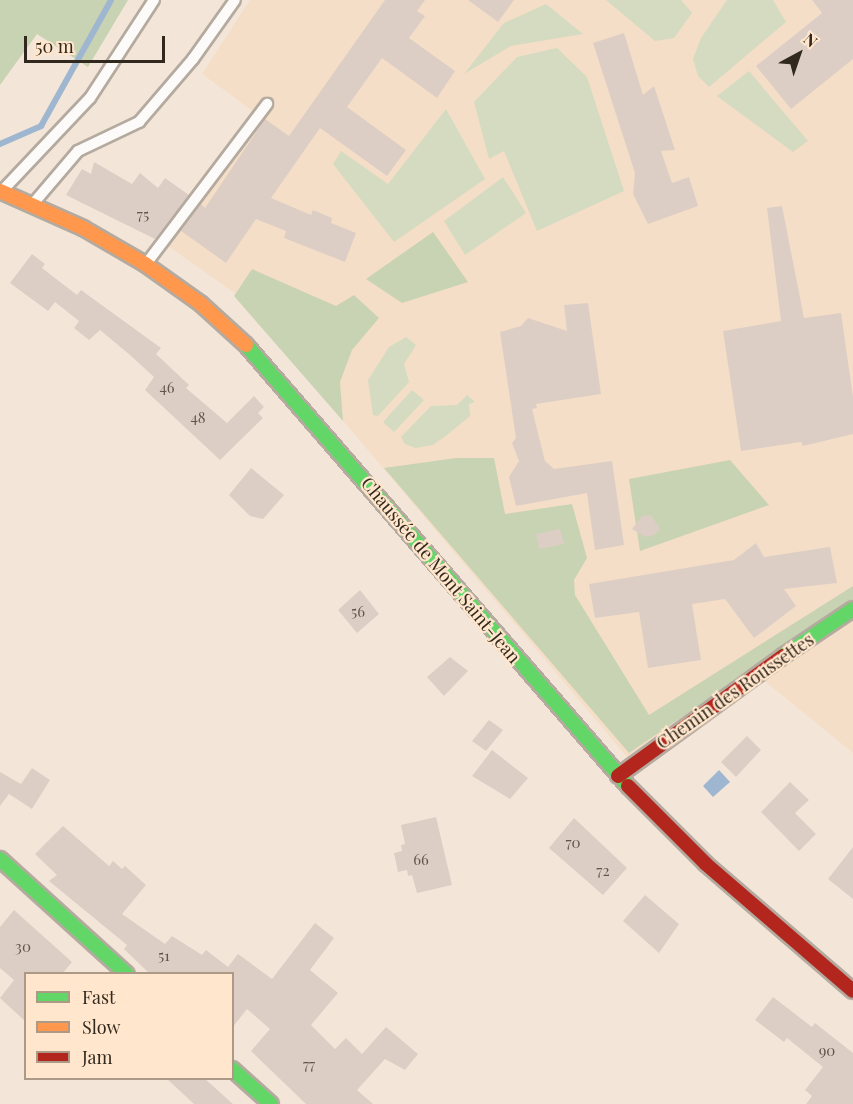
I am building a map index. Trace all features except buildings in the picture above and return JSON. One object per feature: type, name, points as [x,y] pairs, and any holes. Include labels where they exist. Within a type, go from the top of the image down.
[{"type":"main road","name":"Chaussée de Mont Saint-Jean","points":[[1,192],[32,205],[146,264],[201,304],[247,346],[618,776],[706,864],[853,991]]},
{"type":"main road","name":"Chemin des Roussettes","points":[[618,776],[756,674],[853,609]]},
{"type":"main road","points":[[0,859],[125,972]]},
{"type":"main road","points":[[234,1071],[271,1104]]},
{"type":"lane","points":[[1,192],[90,98],[154,0]]},
{"type":"lane","points":[[32,205],[78,151],[139,122],[235,0]]},
{"type":"lane","points":[[146,264],[267,104]]},
{"type":"shaded area","points":[[250,0],[853,0],[853,753],[756,674],[627,757],[236,294],[158,239],[257,114],[202,74]]},
{"type":"green space","points":[[0,0],[128,0],[88,67],[37,34],[0,85]]},
{"type":"green space","points":[[606,0],[681,0],[692,13],[674,38],[655,41]]},
{"type":"green space","points":[[727,0],[773,0],[786,22],[709,87],[698,76],[693,59],[701,38]]},
{"type":"green space","points":[[546,4],[583,34],[511,46],[464,74],[504,23]]},
{"type":"green space","points":[[557,48],[587,77],[624,191],[537,231],[504,151],[489,159],[474,102],[517,57]]},
{"type":"green space","points":[[749,71],[808,141],[793,152],[717,96]]},
{"type":"green space","points":[[446,109],[485,179],[394,242],[333,164],[341,151],[388,184]]},
{"type":"green space","points":[[503,177],[526,213],[465,255],[444,221]]},
{"type":"green space","points":[[433,232],[468,282],[402,303],[366,279]]},
{"type":"green space","points":[[252,269],[336,306],[354,295],[379,318],[352,350],[340,382],[343,421],[234,296]]},
{"type":"green space","points":[[406,337],[416,345],[404,364],[409,382],[378,416],[373,415],[368,380],[389,347]]},
{"type":"green space","points":[[412,390],[424,400],[394,432],[383,422]]},
{"type":"green space","points":[[467,395],[475,402],[469,404],[470,416],[447,435],[433,445],[415,448],[405,444],[401,437],[431,406],[457,405]]},
{"type":"green space","points":[[456,458],[494,458],[505,514],[572,504],[587,558],[574,580],[575,595],[649,715],[853,586],[853,601],[629,753],[384,468]]},
{"type":"green space","points":[[730,460],[769,505],[640,551],[629,479]]},
{"type":"water","points":[[719,770],[730,782],[713,797],[703,786]]},
{"type":"waterway","points":[[0,144],[41,126],[111,0]]},
{"type":"traffic: fast","points":[[246,345],[628,786]]},
{"type":"traffic: fast","points":[[783,656],[853,609]]},
{"type":"traffic: fast","points":[[0,859],[125,972]]},
{"type":"traffic: fast","points":[[234,1071],[271,1104]]},
{"type":"traffic: slow","points":[[0,191],[83,228],[145,264],[201,304],[246,345]]},
{"type":"traffic: jam","points":[[618,776],[783,656]]},
{"type":"traffic: jam","points":[[628,786],[706,864],[853,991]]}]
